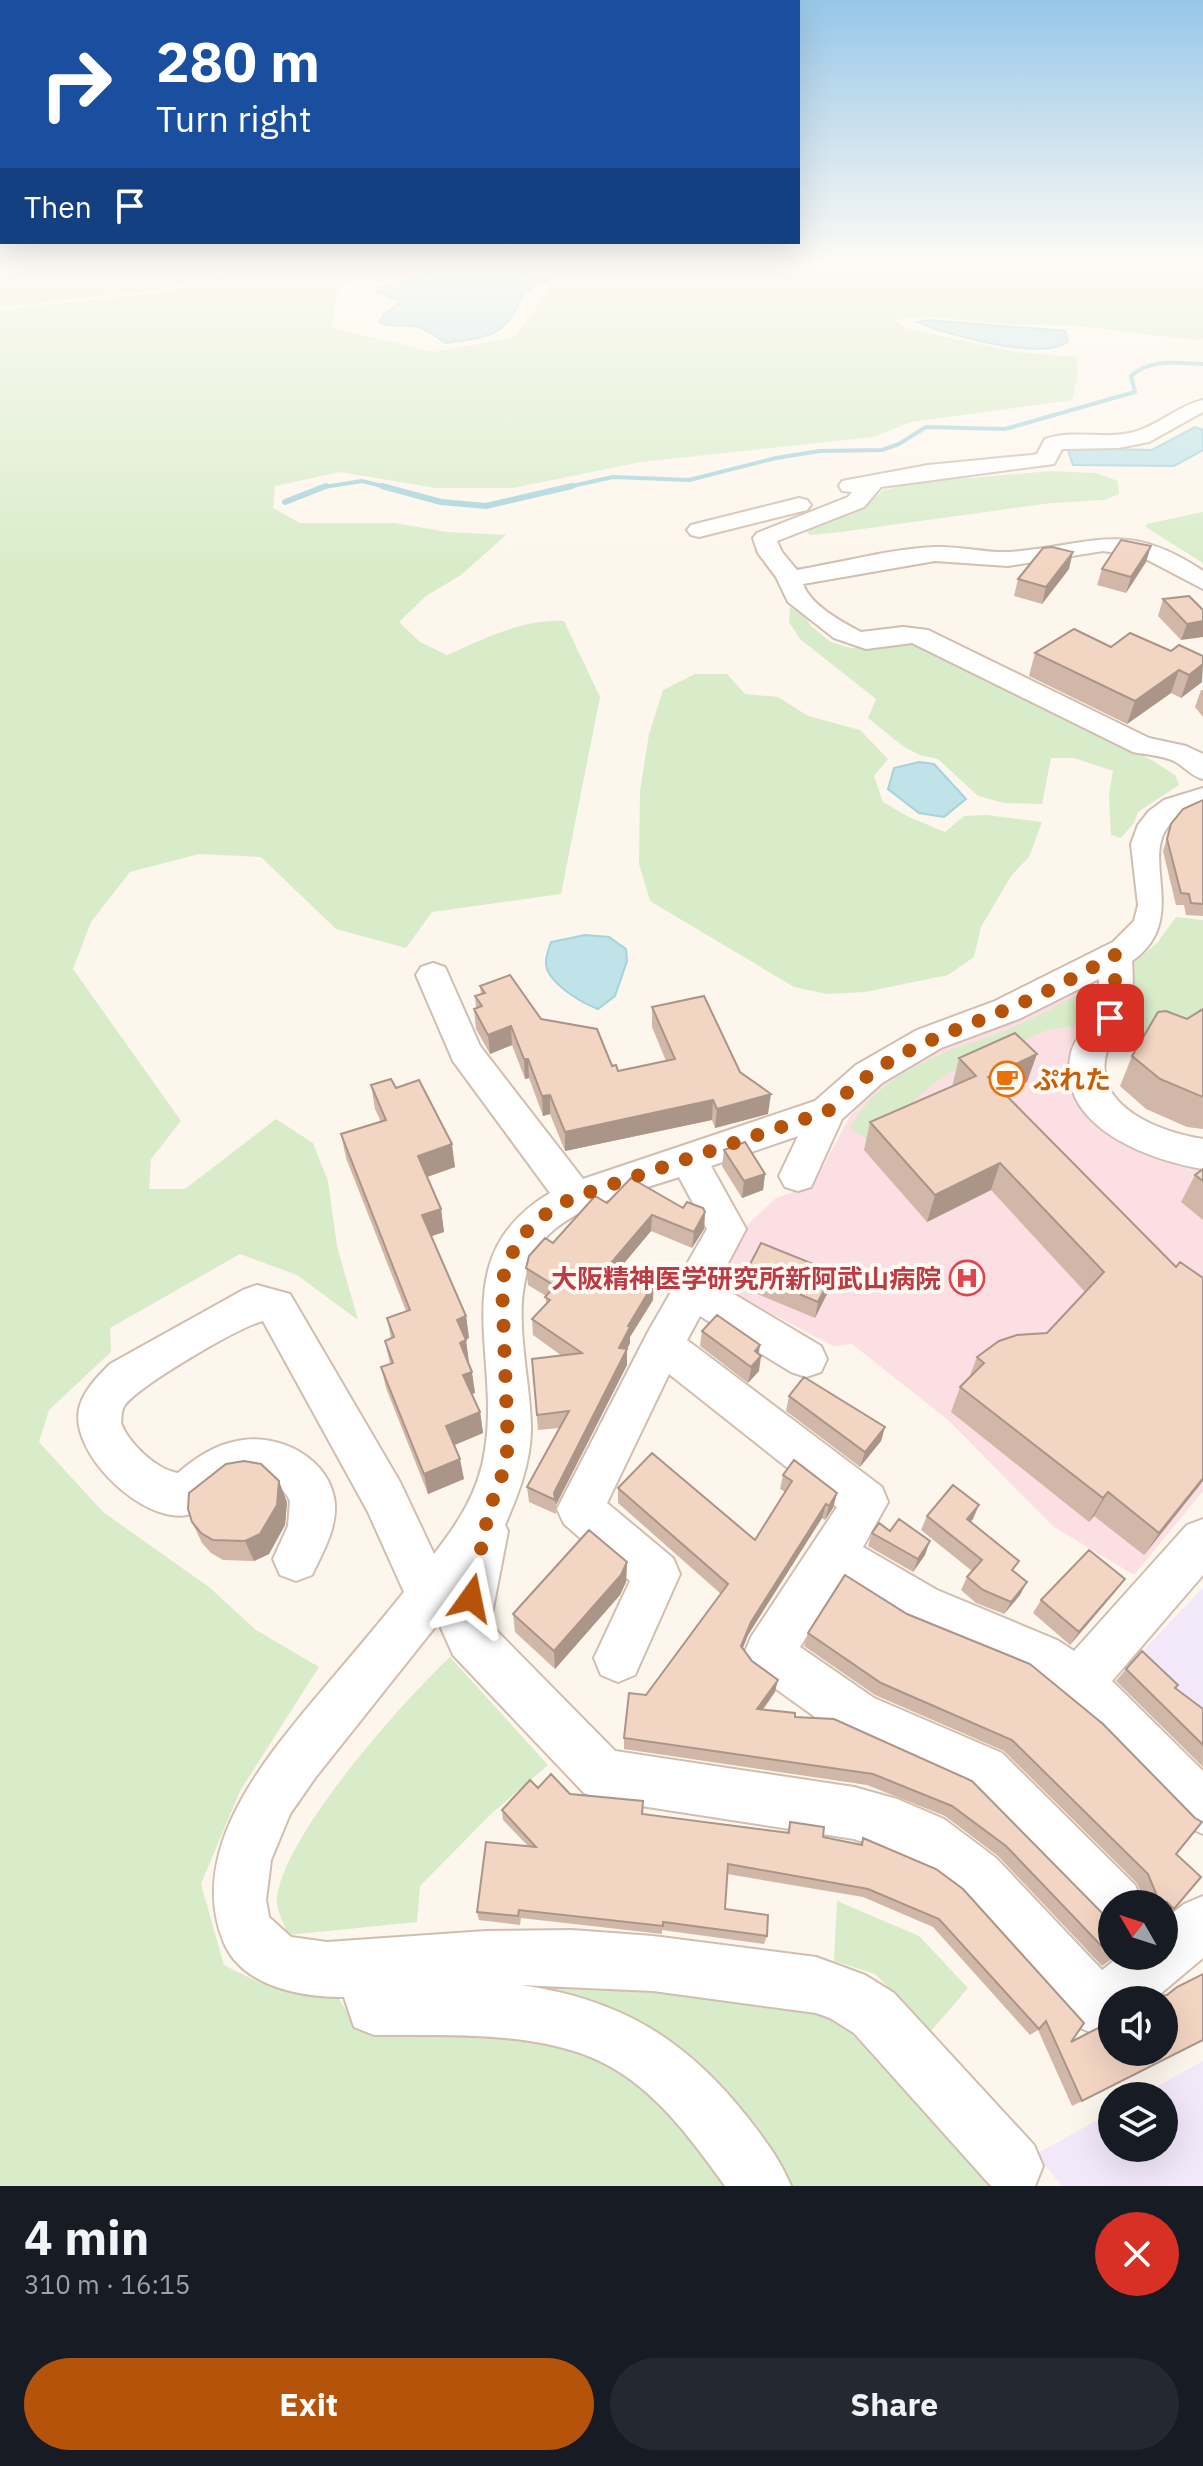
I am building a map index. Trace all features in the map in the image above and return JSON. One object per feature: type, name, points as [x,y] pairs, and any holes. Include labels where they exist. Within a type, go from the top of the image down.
[{"type":"street","points":[[699,530],[790,508],[843,487],[928,472],[1046,459],[1053,444],[1058,442],[1120,443],[1158,432],[1174,418],[1194,407],[1203,406]]},
{"type":"street","points":[[873,482],[856,502],[765,538],[767,549],[790,579],[792,591],[799,600],[848,637],[866,640],[897,633],[919,636],[1143,746],[1162,747],[1181,753],[1203,770]]},
{"type":"street","points":[[790,579],[935,554],[1008,559],[1103,544],[1147,550],[1171,560],[1203,582]]},
{"type":"street","points":[[798,1176],[828,1111],[858,1082],[914,1046],[1023,1003],[1115,955],[1140,937],[1153,913],[1154,896],[1146,844],[1152,826],[1175,806],[1203,797]]},
{"type":"street","points":[[1115,955],[1113,1009],[1088,1056],[1086,1067],[1093,1091],[1111,1115],[1137,1135],[1170,1149],[1203,1154]]},
{"type":"street","points":[[433,975],[465,1052],[575,1197]]},
{"type":"street","points":[[828,1111],[575,1197],[551,1209],[530,1226],[514,1247],[502,1283],[509,1431],[503,1471],[489,1510],[465,1628],[470,1638],[602,1775],[780,1816],[868,1816],[911,1831],[938,1846],[983,1883],[1100,2008],[1145,1970]]},
{"type":"street","points":[[618,1658],[657,1574],[580,1509],[663,1345],[727,1229],[688,1158]]},
{"type":"street","points":[[693,1290],[806,1359]]},
{"type":"street","points":[[296,1559],[310,1535],[313,1509],[307,1486],[292,1469],[270,1459],[244,1458],[206,1474],[187,1494],[162,1493],[151,1488],[110,1450],[99,1428],[103,1402],[121,1379],[257,1302],[276,1306],[384,1497],[430,1597]]},
{"type":"street","points":[[663,1345],[866,1502],[768,1654],[857,1716],[984,1771],[1102,1890]]},
{"type":"street","points":[[489,1510],[468,1547],[302,1754],[266,1805],[248,1844],[239,1885],[246,1928],[257,1947],[289,1966],[383,1988],[584,2025],[610,2036],[637,2050],[681,2088],[714,2123],[761,2186]]},
{"type":"street","points":[[1079,1682],[1203,1541]]},
{"type":"street","points":[[833,1554],[920,1607],[1040,1657],[1079,1682],[1203,1808]]},
{"type":"street","points":[[1178,1943],[1203,1923]]},
{"type":"street","points":[[383,1988],[516,1957],[631,1961],[817,1976],[874,2013],[1013,2166]]},
{"type":"shaded area","name":"大阪精神医学研究所新阿武山病院","points":[[1086,986],[1093,993],[1099,1009],[1075,1078],[1203,1163],[1203,1491],[1134,1575],[1054,1527],[948,1420],[852,1344],[833,1346],[740,1297],[722,1260],[741,1231],[776,1198],[813,1185],[850,1116],[885,1081],[933,1050],[1022,1016]]},
{"type":"shaded area","points":[[1203,1588],[1203,1728],[1136,1658]]},
{"type":"shaded area","points":[[1203,2061],[1203,2186],[1062,2186],[1036,2154],[1098,2120],[1098,2162],[1178,2162],[1178,2082],[1165,2082]]},
{"type":"green space","points":[[0,367],[1078,367],[1072,400],[911,422],[873,437],[641,462],[513,488],[435,488],[340,472],[275,486],[273,508],[300,523],[395,523],[447,532],[506,535],[461,575],[426,596],[399,622],[420,642],[447,655],[519,626],[564,621],[600,697],[561,894],[432,912],[406,948],[336,929],[261,857],[199,854],[130,872],[91,922],[73,969],[181,1121],[151,1159],[149,1189],[185,1189],[276,1119],[313,1143],[328,1181],[337,1246],[358,1320],[297,1275],[240,1254],[110,1328],[111,1352],[49,1410],[39,1442],[103,1512],[209,1587],[256,1630],[319,1667],[240,1791],[201,1884],[224,1965],[277,1988],[301,1992],[334,1991],[359,2030],[438,2026],[537,2033],[638,2074],[735,2186],[0,2186]]},
{"type":"green space","points":[[1051,471],[1096,473],[1118,481],[1119,494],[1104,500],[1051,503],[840,532],[810,535],[805,530],[868,503],[883,490],[923,482]]},
{"type":"green space","points":[[1203,512],[1203,563],[1146,527],[1146,524]]},
{"type":"green space","points":[[790,607],[804,614],[811,626],[831,642],[851,648],[913,641],[1153,761],[1175,775],[1179,785],[1138,812],[1134,823],[1121,838],[1111,835],[1109,795],[1113,771],[1074,758],[1051,758],[1042,804],[1004,803],[978,796],[938,759],[904,747],[868,718],[876,699],[800,639],[789,622]]},
{"type":"green space","points":[[695,674],[727,674],[745,694],[778,697],[808,716],[860,730],[888,759],[874,776],[883,802],[909,817],[945,832],[964,816],[987,815],[1042,822],[1029,857],[1011,876],[981,927],[974,957],[948,975],[865,992],[827,994],[794,987],[650,901],[639,864],[640,791],[649,734],[663,690]]},
{"type":"green space","points":[[1176,917],[1203,920],[1203,1043],[1145,1035],[1137,1039],[1116,1030],[1126,969],[1157,943]]},
{"type":"green space","points":[[1085,991],[1093,1003],[1092,1011],[1080,1025],[1048,1030],[954,1070],[933,1084],[869,1141],[850,1128],[863,1108],[895,1078],[933,1058],[1018,1025]]},
{"type":"green space","points":[[450,1657],[548,1765],[491,1814],[420,1886],[417,1922],[288,1935],[277,1900],[283,1874],[299,1842],[347,1772]]},
{"type":"green space","points":[[837,1901],[919,1936],[968,1988],[931,2031],[875,1974],[834,1961]]},
{"type":"green space","points":[[575,1976],[843,2014],[1006,2186],[783,2186],[683,2067],[402,1984]]},
{"type":"water","points":[[1195,427],[1203,430],[1203,450],[1174,466],[1073,465],[1067,448],[1152,450]]},
{"type":"water","points":[[919,762],[934,764],[966,799],[944,817],[919,813],[888,789],[894,768]]},
{"type":"water","points":[[585,935],[609,937],[626,949],[627,961],[615,996],[598,1009],[566,991],[547,970],[546,959],[551,942]]},
{"type":"building","points":[[1121,540],[1151,546],[1131,577],[1102,569]]},
{"type":"building","points":[[1043,548],[1073,552],[1046,587],[1018,579]]},
{"type":"building","points":[[1189,596],[1203,610],[1203,621],[1187,624],[1163,599]]},
{"type":"building","points":[[1074,629],[1111,647],[1130,633],[1171,651],[1179,645],[1203,656],[1203,664],[1189,675],[1179,670],[1135,701],[1035,653]]},
{"type":"building","points":[[1203,800],[1203,904],[1191,903],[1189,894],[1181,893],[1167,839],[1171,824],[1183,809]]},
{"type":"building","points":[[510,975],[541,1019],[597,1029],[612,1066],[616,1065],[618,1071],[675,1059],[652,1007],[704,996],[740,1072],[771,1094],[717,1109],[713,1100],[565,1132],[550,1095],[542,1096],[511,1026],[488,1035],[474,1009],[482,1006],[475,996],[485,993],[480,986]]},
{"type":"building","points":[[1203,1009],[1203,1097],[1160,1079],[1132,1056],[1158,1012],[1166,1011],[1187,1019]]},
{"type":"building","points":[[1015,1033],[1037,1054],[988,1077],[1176,1267],[1180,1262],[1203,1278],[1203,1478],[1159,1533],[1108,1492],[1103,1498],[960,1387],[984,1363],[977,1357],[999,1341],[1017,1335],[1047,1333],[1104,1272],[1000,1163],[935,1195],[870,1122],[976,1076],[959,1058]]},
{"type":"building","points":[[391,1079],[396,1088],[419,1080],[452,1144],[418,1156],[441,1209],[422,1215],[466,1316],[457,1320],[466,1340],[460,1343],[472,1372],[463,1375],[480,1412],[446,1426],[460,1459],[424,1474],[381,1367],[393,1363],[385,1341],[394,1337],[387,1318],[410,1310],[341,1134],[386,1120],[371,1085]]},
{"type":"building","points":[[745,1142],[765,1174],[744,1181],[724,1150]]},
{"type":"building","points":[[1203,1169],[1203,1181],[1195,1175]]},
{"type":"building","points":[[631,1178],[683,1208],[687,1202],[703,1208],[705,1212],[694,1232],[652,1215],[610,1264],[654,1283],[628,1326],[619,1348],[627,1349],[554,1493],[555,1500],[527,1487],[569,1411],[537,1415],[532,1359],[582,1353],[532,1319],[550,1300],[545,1297],[555,1286],[526,1268],[529,1256],[545,1238],[553,1243],[595,1196],[607,1203]]},
{"type":"building","points":[[761,1243],[833,1272],[818,1302],[746,1272]]},
{"type":"building","points":[[717,1315],[760,1345],[755,1351],[761,1356],[751,1367],[702,1331]]},
{"type":"building","points":[[804,1377],[885,1427],[865,1452],[789,1396]]},
{"type":"building","points":[[652,1453],[755,1540],[792,1481],[783,1475],[794,1460],[837,1493],[829,1506],[826,1504],[751,1622],[741,1646],[752,1661],[778,1680],[757,1709],[795,1713],[795,1717],[834,1719],[972,1781],[1098,1909],[1098,1942],[1006,1846],[952,1806],[873,1774],[624,1738],[629,1693],[646,1695],[728,1584],[618,1488]]},
{"type":"building","points":[[244,1461],[261,1464],[279,1481],[277,1505],[260,1534],[245,1541],[213,1540],[201,1533],[192,1522],[188,1509],[189,1493],[226,1464]]},
{"type":"building","points":[[953,1485],[979,1505],[967,1519],[1019,1561],[1012,1570],[1027,1582],[1011,1602],[983,1590],[967,1577],[982,1560],[927,1516]]},
{"type":"building","points":[[899,1519],[930,1541],[918,1559],[872,1533],[879,1523],[890,1531]]},
{"type":"building","points":[[589,1530],[627,1562],[621,1575],[554,1651],[513,1614]]},
{"type":"building","points":[[1089,1550],[1125,1579],[1079,1632],[1041,1600]]},
{"type":"building","points":[[845,1575],[907,1614],[1030,1664],[1103,1724],[1202,1822],[1176,1854],[1201,1877],[1178,1904],[1178,1890],[1155,1890],[1148,1874],[1012,1740],[881,1683],[808,1633]]},
{"type":"building","points":[[1142,1651],[1178,1685],[1175,1688],[1203,1709],[1203,1745],[1126,1669]]},
{"type":"building","points":[[551,1774],[570,1794],[643,1801],[642,1814],[789,1833],[790,1822],[824,1827],[823,1837],[862,1845],[863,1838],[936,1869],[963,1889],[1084,2023],[1071,2042],[1098,2028],[1098,2066],[1151,2066],[1120,2082],[1098,2082],[1098,2093],[1082,2101],[1046,2021],[1039,2029],[939,1919],[868,1889],[728,1864],[725,1909],[768,1915],[767,1936],[663,1922],[663,1926],[519,1910],[518,1916],[477,1912],[486,1842],[536,1847],[502,1810],[530,1780],[538,1788]]},
{"type":"building","points":[[1203,1974],[1203,2040],[1178,2053],[1178,1986]]},
{"type":"waterway","points":[[570,486],[613,477],[689,480],[776,458],[820,451],[882,450],[899,444],[926,427],[1005,429],[1135,392],[1131,376],[1145,367]]},
{"type":"waterway","points":[[323,487],[362,481],[382,486]]},
{"type":"waterway","points":[[382,486],[390,488]]},
{"type":"waterway","points":[[382,486],[441,502],[486,506],[570,486]]},
{"type":"waterway","points":[[563,488],[570,486]]},
{"type":"waterway","points":[[285,502],[323,487]]},
{"type":"waterway","points":[[318,488],[323,487]]},
{"type":"place","name":"ぷれた","points":[[1007,1079]]},
{"type":"place","name":"大阪精神医学研究所新阿武山病院","points":[[967,1278]]},
{"type":"route","points":[[471,1598],[489,1510],[501,1479],[508,1447],[502,1283],[508,1258],[530,1226],[551,1209],[575,1197],[828,1111],[848,1090],[914,1046],[1023,1003],[1115,955],[1115,999],[1110,1018]]}]
